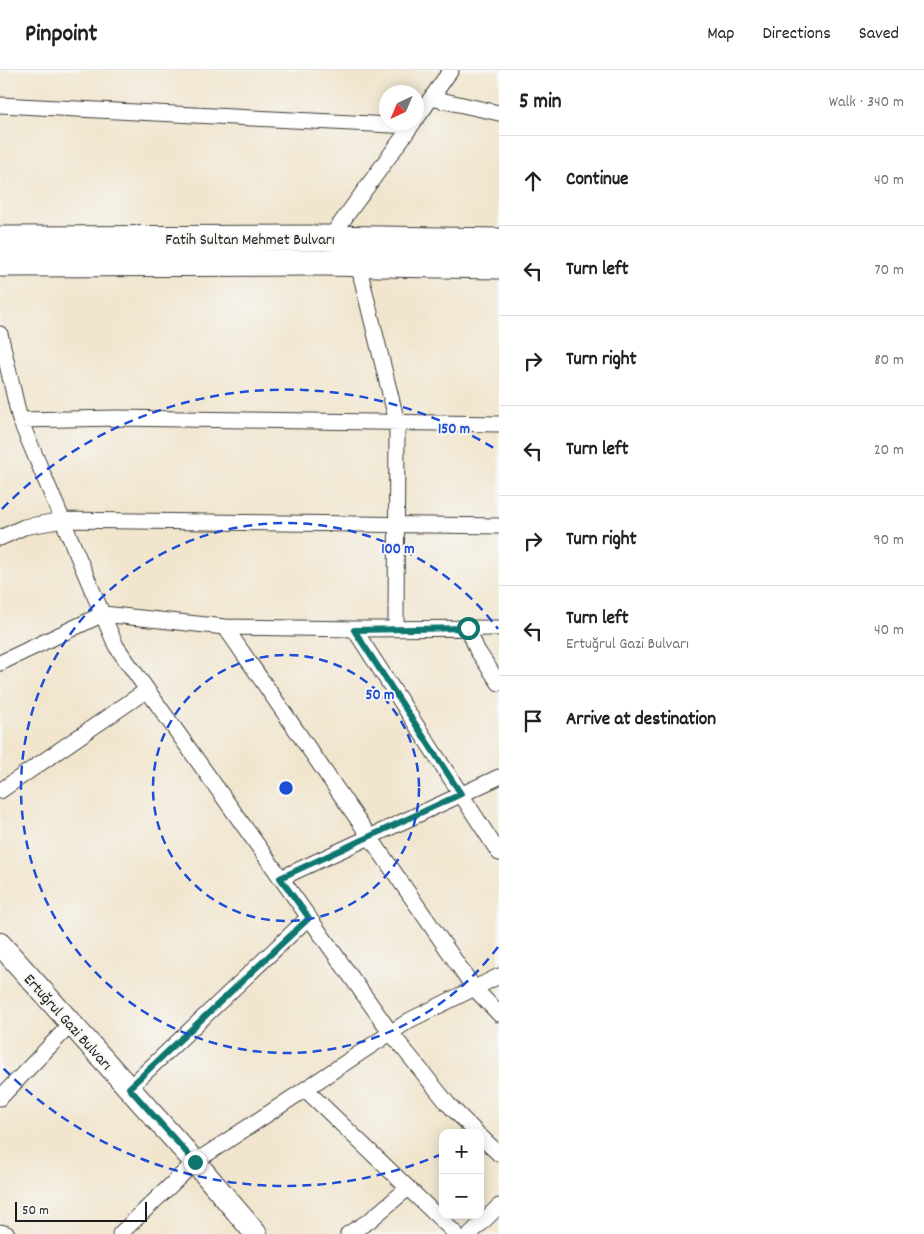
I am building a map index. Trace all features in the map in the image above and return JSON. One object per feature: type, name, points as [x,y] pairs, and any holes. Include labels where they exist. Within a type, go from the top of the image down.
[{"type":"main road","name":"Fatih Sultan Mehmet Bulvarı","points":[[0,239],[330,238],[499,241]]},
{"type":"main road","name":"Fatih Sultan Mehmet Bulvarı","points":[[0,264],[499,266]]},
{"type":"main road","name":"Ertuğrul Gazi Bulvarı","points":[[0,944],[195,1162],[256,1234]]},
{"type":"street","points":[[424,108],[451,70]]},
{"type":"street","points":[[431,98],[499,113]]},
{"type":"street","points":[[0,105],[379,121]]},
{"type":"street","points":[[330,238],[408,130]]},
{"type":"street","points":[[358,264],[398,422],[396,628]]},
{"type":"street","points":[[0,334],[20,420],[116,646],[391,1032],[448,1104],[473,1129]]},
{"type":"street","points":[[20,420],[118,418],[499,424]]},
{"type":"street","points":[[0,538],[24,527],[62,520],[499,526]]},
{"type":"street","points":[[0,663],[103,614],[225,627],[354,630],[499,628]]},
{"type":"street","points":[[225,627],[474,988],[499,1014]]},
{"type":"street","points":[[468,628],[477,650],[499,683]]},
{"type":"street","points":[[354,630],[499,853]]},
{"type":"street","points":[[0,792],[148,690]]},
{"type":"street","points":[[280,878],[499,777]]},
{"type":"street","points":[[129,1088],[309,918]]},
{"type":"street","points":[[120,1234],[195,1162],[410,1020],[499,976]]},
{"type":"street","points":[[0,1098],[71,1024]]},
{"type":"street","points":[[305,1089],[456,1234]]},
{"type":"street","points":[[484,1140],[499,1154]]},
{"type":"street","points":[[348,1234],[369,1221],[408,1188]]},
{"type":"street","points":[[470,1234],[499,1206]]},
{"type":"street","points":[[0,1232],[7,1234]]},
{"type":"route","points":[[195,1162],[129,1088],[309,918],[280,878],[461,794],[354,630],[468,628]]}]
